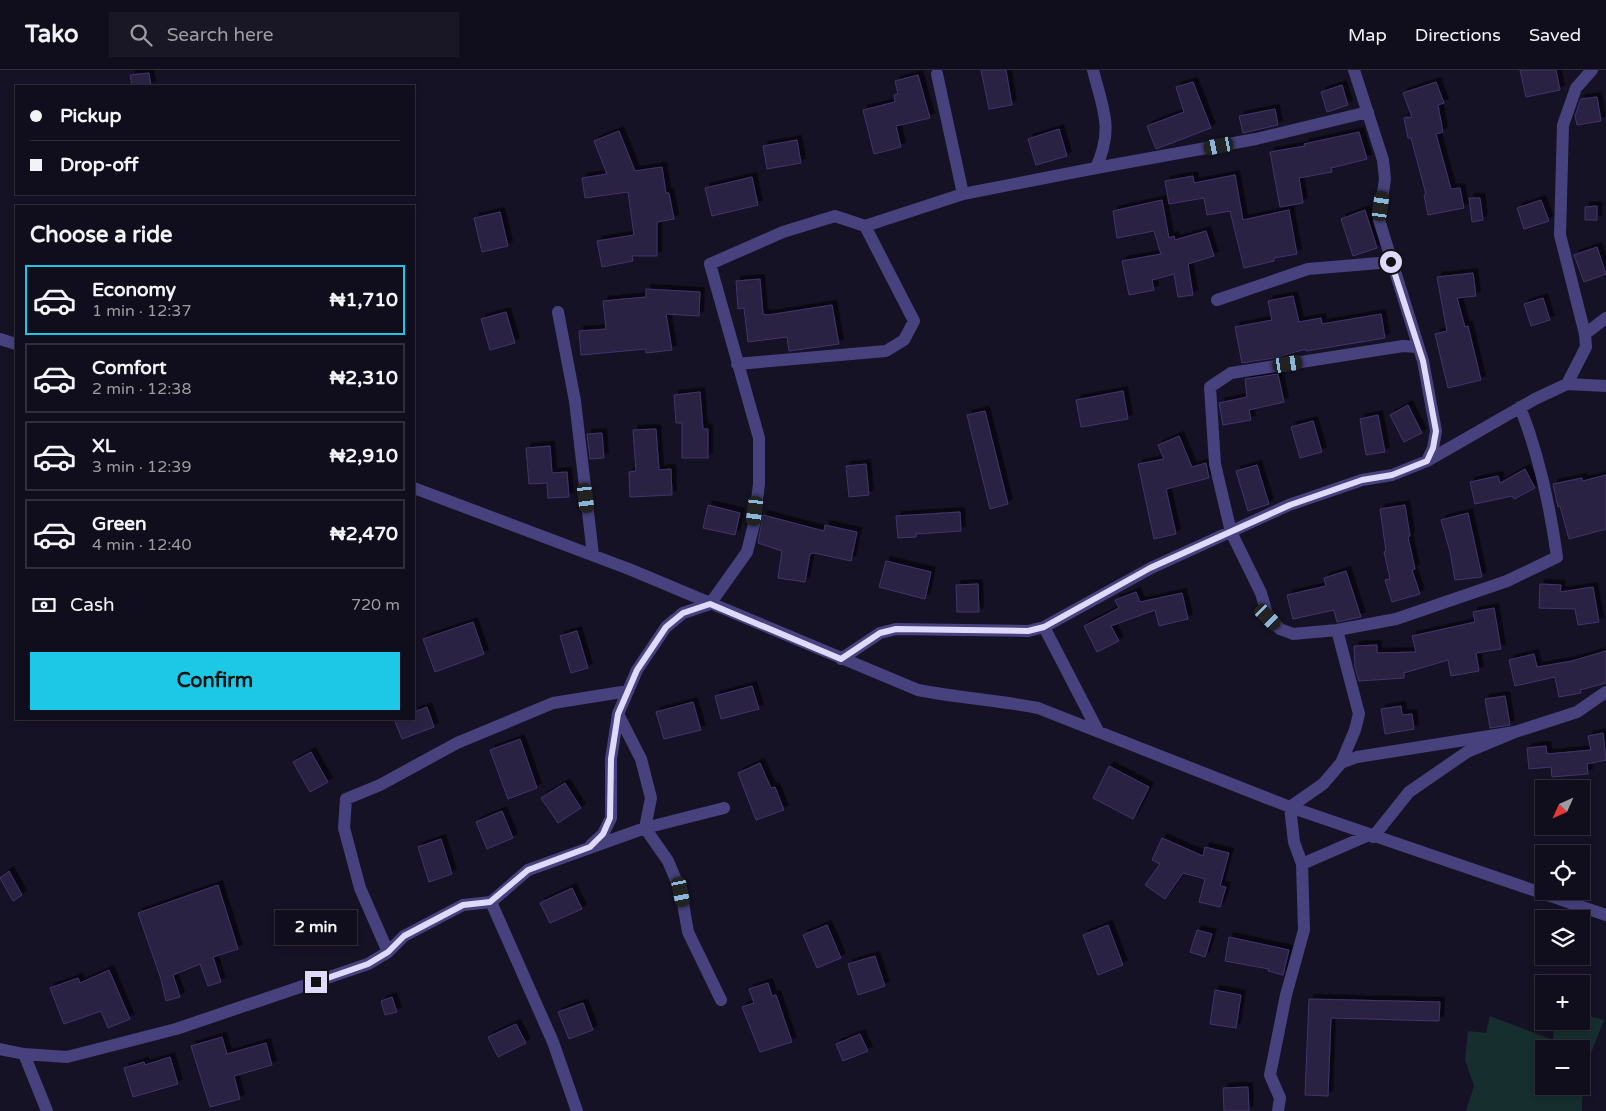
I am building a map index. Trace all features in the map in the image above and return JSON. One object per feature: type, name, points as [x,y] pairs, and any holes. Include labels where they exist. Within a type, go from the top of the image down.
[{"type":"street","points":[[1093,70],[1106,126],[1105,148],[1096,168]]},
{"type":"street","points":[[1354,70],[1384,160],[1385,179],[1379,220],[1417,347],[1423,361],[1436,431],[1433,448],[1427,461]]},
{"type":"street","points":[[1567,384],[1586,347],[1585,334],[1560,235],[1563,125],[1576,88],[1592,70]]},
{"type":"street","points":[[938,74],[963,194]]},
{"type":"street","points":[[590,847],[603,834],[610,818],[611,759],[618,714],[637,670],[666,627],[683,613],[710,604],[747,552],[754,524],[759,484],[759,438],[710,264],[783,232],[835,216],[864,226],[963,194],[1256,139],[1368,112]]},
{"type":"street","points":[[737,364],[886,350],[904,340],[914,322],[864,226]]},
{"type":"street","points":[[1218,300],[1308,268],[1391,262]]},
{"type":"street","points":[[558,312],[575,402],[594,555]]},
{"type":"street","points":[[1585,334],[1606,318]]},
{"type":"street","points":[[0,339],[15,344]]},
{"type":"street","points":[[1417,347],[1403,346],[1231,373],[1210,388],[1215,464],[1231,532],[1260,593],[1268,617],[1280,629],[1293,634],[1337,630],[1396,619],[1507,581],[1557,557],[1551,514],[1530,434],[1520,407]]},
{"type":"street","points":[[841,659],[880,633],[896,629],[1028,631],[1044,627],[1150,568],[1308,498],[1362,480],[1392,475],[1427,461],[1520,407],[1567,384],[1606,386]]},
{"type":"street","points":[[415,488],[594,555],[918,690],[962,699],[998,700],[1038,708],[1290,807],[1606,915]]},
{"type":"street","points":[[1044,627],[1098,731]]},
{"type":"street","points":[[1290,807],[1323,784],[1341,763],[1355,730],[1358,714],[1337,630]]},
{"type":"street","points":[[388,952],[360,888],[344,828],[346,799],[380,785],[456,743],[553,703],[628,691]]},
{"type":"street","points":[[1302,864],[1371,836],[1409,792],[1468,752],[1515,732],[1577,712],[1606,692]]},
{"type":"street","points":[[618,714],[641,759],[651,798],[646,828],[668,861],[681,892],[688,932],[721,1000]]},
{"type":"street","points":[[1341,763],[1386,751],[1515,732]]},
{"type":"street","points":[[1278,1111],[1280,1098],[1270,1075],[1286,995],[1304,930],[1302,864],[1294,842],[1290,807]]},
{"type":"street","points":[[0,1049],[24,1054],[67,1057],[176,1029],[368,964],[388,952],[404,936],[463,905],[490,902],[528,870],[646,828],[724,808]]},
{"type":"street","points":[[490,902],[553,1042],[577,1111]]},
{"type":"street","points":[[24,1054],[48,1111]]},
{"type":"green space","points":[[1490,1016],[1553,1040],[1535,1040],[1535,1095],[1582,1095],[1582,1111],[1466,1111],[1474,1086],[1465,1060],[1468,1031],[1486,1033]]},
{"type":"green space","points":[[1590,1016],[1604,1020],[1590,1055],[1590,1040],[1553,1040],[1554,1030],[1590,1030]]},
{"type":"building","points":[[981,70],[1006,70],[1012,105],[989,109]]},
{"type":"building","points":[[1520,70],[1556,70],[1560,90],[1526,97]]},
{"type":"building","points":[[149,73],[151,85],[132,85],[130,75]]},
{"type":"building","points":[[918,75],[930,118],[896,126],[901,147],[874,154],[863,110],[895,102],[894,95],[898,94],[895,81]]},
{"type":"building","points":[[1193,82],[1211,128],[1156,149],[1147,126],[1184,112],[1176,87]]},
{"type":"building","points":[[1436,82],[1444,103],[1438,105],[1443,132],[1436,134],[1451,189],[1460,188],[1464,208],[1428,215],[1424,195],[1426,194],[1411,138],[1408,138],[1404,118],[1412,117],[1403,93]]},
{"type":"building","points":[[1342,85],[1348,105],[1327,112],[1321,92]]},
{"type":"building","points":[[1597,97],[1601,121],[1577,125],[1575,116],[1581,99]]},
{"type":"building","points":[[1275,109],[1278,125],[1243,133],[1239,116]]},
{"type":"building","points":[[1059,129],[1067,156],[1036,165],[1028,139]]},
{"type":"building","points":[[619,131],[635,171],[662,167],[666,193],[669,193],[674,219],[657,222],[657,256],[632,256],[633,261],[602,267],[597,241],[634,235],[628,192],[585,198],[582,178],[607,174],[594,141]]},
{"type":"building","points":[[1359,132],[1367,159],[1331,168],[1332,172],[1299,178],[1303,203],[1280,207],[1270,152],[1305,146],[1304,144]]},
{"type":"building","points":[[797,140],[801,163],[767,169],[763,146]]},
{"type":"building","points":[[1235,175],[1243,220],[1289,210],[1297,254],[1274,258],[1274,261],[1244,268],[1230,211],[1207,215],[1204,198],[1169,204],[1165,181],[1193,176],[1194,183]]},
{"type":"building","points":[[752,177],[758,205],[712,216],[705,188]]},
{"type":"building","points":[[1469,198],[1480,198],[1483,220],[1472,222]]},
{"type":"building","points":[[1162,200],[1169,238],[1174,236],[1175,240],[1206,231],[1214,256],[1188,264],[1193,295],[1178,297],[1174,274],[1152,280],[1154,290],[1129,295],[1122,261],[1161,254],[1154,231],[1117,238],[1113,211]]},
{"type":"building","points":[[1541,200],[1549,221],[1524,229],[1517,208]]},
{"type":"building","points":[[1597,206],[1597,220],[1585,220],[1585,207]]},
{"type":"building","points":[[1365,210],[1377,248],[1353,256],[1341,219]]},
{"type":"building","points":[[500,212],[508,246],[482,252],[474,218]]},
{"type":"building","points":[[1597,247],[1606,274],[1584,282],[1574,255]]},
{"type":"building","points":[[1473,273],[1476,296],[1457,298],[1465,327],[1468,326],[1481,380],[1448,388],[1435,334],[1447,331],[1437,277]]},
{"type":"building","points":[[760,279],[763,314],[768,315],[832,305],[839,344],[789,351],[787,337],[748,342],[744,308],[738,309],[736,281]]},
{"type":"building","points":[[646,289],[700,292],[699,316],[666,314],[672,350],[646,353],[646,349],[581,355],[579,331],[606,329],[603,301],[646,297]]},
{"type":"building","points":[[1293,296],[1299,322],[1321,318],[1322,324],[1381,314],[1385,338],[1306,351],[1306,349],[1274,358],[1242,363],[1235,327],[1272,320],[1268,301]]},
{"type":"building","points":[[1543,298],[1550,320],[1531,326],[1524,304]]},
{"type":"building","points":[[506,312],[515,343],[490,350],[481,319]]},
{"type":"building","points":[[1278,374],[1284,402],[1249,410],[1251,420],[1223,425],[1219,403],[1247,397],[1245,379]]},
{"type":"building","points":[[1123,391],[1128,419],[1081,427],[1076,400]]},
{"type":"building","points":[[700,392],[703,429],[708,429],[708,458],[682,458],[682,423],[676,423],[674,395]]},
{"type":"building","points":[[1408,405],[1422,433],[1404,442],[1390,415]]},
{"type":"building","points":[[985,411],[1008,504],[990,509],[967,415]]},
{"type":"building","points":[[1378,415],[1385,452],[1366,455],[1360,419]]},
{"type":"building","points":[[1313,421],[1322,452],[1300,458],[1291,427]]},
{"type":"building","points":[[656,429],[659,470],[671,469],[672,495],[630,497],[629,472],[636,471],[633,430]]},
{"type":"building","points":[[602,433],[604,458],[590,459],[587,434]]},
{"type":"building","points":[[1179,436],[1192,467],[1206,463],[1209,478],[1166,489],[1176,534],[1154,539],[1138,464],[1164,459],[1158,445]]},
{"type":"building","points":[[550,446],[552,473],[567,472],[569,497],[548,498],[547,483],[529,484],[526,448]]},
{"type":"building","points":[[866,464],[869,495],[849,497],[846,466]]},
{"type":"building","points":[[1257,465],[1269,504],[1248,511],[1236,471]]},
{"type":"building","points":[[1525,469],[1535,488],[1514,499],[1512,496],[1475,504],[1470,482],[1498,476],[1500,483]]},
{"type":"building","points":[[1606,475],[1606,529],[1569,539],[1560,506],[1558,507],[1553,484],[1582,478],[1583,481]]},
{"type":"building","points":[[708,505],[740,513],[735,535],[703,528]]},
{"type":"building","points":[[1405,505],[1410,536],[1408,537],[1415,569],[1412,570],[1420,594],[1392,602],[1385,580],[1390,579],[1384,552],[1386,551],[1380,509]]},
{"type":"building","points":[[960,512],[961,531],[916,534],[916,537],[898,538],[896,516]]},
{"type":"building","points":[[1468,513],[1482,577],[1455,580],[1441,520]]},
{"type":"building","points":[[763,515],[824,531],[825,525],[857,532],[851,561],[814,553],[810,554],[805,582],[778,578],[782,551],[758,543]]},
{"type":"building","points":[[886,561],[931,572],[925,599],[879,587]]},
{"type":"building","points":[[1346,571],[1361,617],[1337,622],[1334,610],[1293,619],[1287,595],[1326,586],[1324,578]]},
{"type":"building","points":[[978,584],[979,612],[957,612],[956,585]]},
{"type":"building","points":[[1540,584],[1561,585],[1560,592],[1593,587],[1599,622],[1578,625],[1575,609],[1539,608]]},
{"type":"building","points":[[1136,592],[1140,602],[1182,593],[1188,619],[1159,626],[1155,610],[1111,626],[1119,641],[1097,652],[1084,626],[1119,608],[1115,600]]},
{"type":"building","points":[[1494,608],[1501,649],[1476,653],[1479,671],[1451,676],[1448,660],[1404,673],[1404,678],[1359,681],[1355,667],[1354,646],[1377,645],[1377,653],[1416,652],[1412,636],[1475,622],[1473,612]]},
{"type":"building","points":[[473,622],[484,654],[435,672],[423,639]]},
{"type":"building","points":[[577,631],[588,668],[571,673],[560,636]]},
{"type":"building","points":[[1606,651],[1606,683],[1580,690],[1581,693],[1559,697],[1555,677],[1515,686],[1509,660],[1534,654],[1537,667],[1572,661]]},
{"type":"building","points":[[752,686],[759,709],[721,719],[715,696]]},
{"type":"building","points":[[1505,696],[1510,725],[1490,728],[1485,699]]},
{"type":"building","points":[[693,702],[701,730],[664,739],[656,712]]},
{"type":"building","points":[[1401,706],[1402,715],[1412,714],[1414,729],[1385,734],[1381,709]]},
{"type":"building","points":[[427,707],[434,727],[402,739],[394,720],[415,720],[415,712]]},
{"type":"building","points":[[1603,733],[1606,760],[1587,764],[1588,774],[1552,777],[1551,767],[1529,769],[1527,748],[1546,746],[1547,754],[1591,750],[1588,736]]},
{"type":"building","points":[[520,739],[537,788],[508,799],[490,750]]},
{"type":"building","points":[[311,752],[328,782],[310,792],[293,762]]},
{"type":"building","points":[[760,763],[771,788],[775,787],[784,810],[756,820],[738,773]]},
{"type":"building","points":[[1109,766],[1149,787],[1133,819],[1093,798]]},
{"type":"building","points":[[565,783],[581,808],[558,823],[541,798]]},
{"type":"building","points":[[502,811],[513,838],[487,849],[476,822]]},
{"type":"building","points":[[1162,838],[1203,856],[1205,847],[1229,853],[1220,886],[1226,887],[1220,907],[1199,902],[1205,879],[1183,873],[1165,899],[1145,885],[1160,864],[1152,860]]},
{"type":"building","points":[[441,839],[452,874],[429,882],[418,847]]},
{"type":"building","points":[[9,871],[22,895],[13,901],[0,878]]},
{"type":"building","points":[[218,885],[238,949],[213,957],[221,982],[208,986],[200,964],[173,975],[180,997],[166,1001],[161,979],[138,913]]},
{"type":"building","points":[[572,888],[582,909],[550,923],[540,903]]},
{"type":"building","points":[[827,925],[841,958],[817,968],[803,935]]},
{"type":"building","points":[[1108,925],[1123,965],[1098,975],[1083,935]]},
{"type":"building","points":[[1197,930],[1212,934],[1205,957],[1190,952]]},
{"type":"building","points":[[1229,937],[1289,950],[1283,975],[1268,971],[1269,969],[1225,961]]},
{"type":"building","points":[[875,956],[885,986],[858,995],[848,964]]},
{"type":"building","points":[[109,970],[130,1019],[108,1028],[101,1011],[64,1024],[50,988],[78,978],[80,983]]},
{"type":"building","points":[[768,983],[772,996],[776,995],[792,1042],[760,1052],[742,1007],[754,1003],[749,989]]},
{"type":"building","points":[[1215,990],[1241,995],[1236,1028],[1210,1024]]},
{"type":"building","points":[[392,997],[397,1012],[385,1015],[381,1001]]},
{"type":"building","points":[[1309,999],[1440,1002],[1439,1021],[1331,1018],[1328,1096],[1305,1095]]},
{"type":"building","points":[[583,1003],[593,1030],[569,1039],[558,1012]]},
{"type":"building","points":[[516,1024],[526,1043],[498,1057],[488,1037]]},
{"type":"building","points":[[860,1034],[868,1051],[843,1061],[836,1044]]},
{"type":"building","points":[[222,1037],[227,1054],[266,1043],[272,1065],[234,1076],[240,1099],[210,1107],[191,1046]]},
{"type":"building","points":[[170,1057],[178,1084],[133,1097],[124,1068],[144,1062],[145,1065]]},
{"type":"building","points":[[1248,1087],[1249,1111],[1224,1111],[1223,1088]]},
{"type":"route","points":[[316,982],[368,964],[388,952],[404,936],[463,905],[490,902],[528,870],[590,847],[603,834],[610,818],[611,759],[618,714],[637,670],[666,627],[683,613],[710,604],[841,659],[880,633],[896,629],[1028,631],[1044,627],[1150,568],[1290,505],[1362,480],[1392,475],[1405,468],[1415,467],[1427,461],[1433,448],[1436,431],[1423,361],[1391,262]]}]
